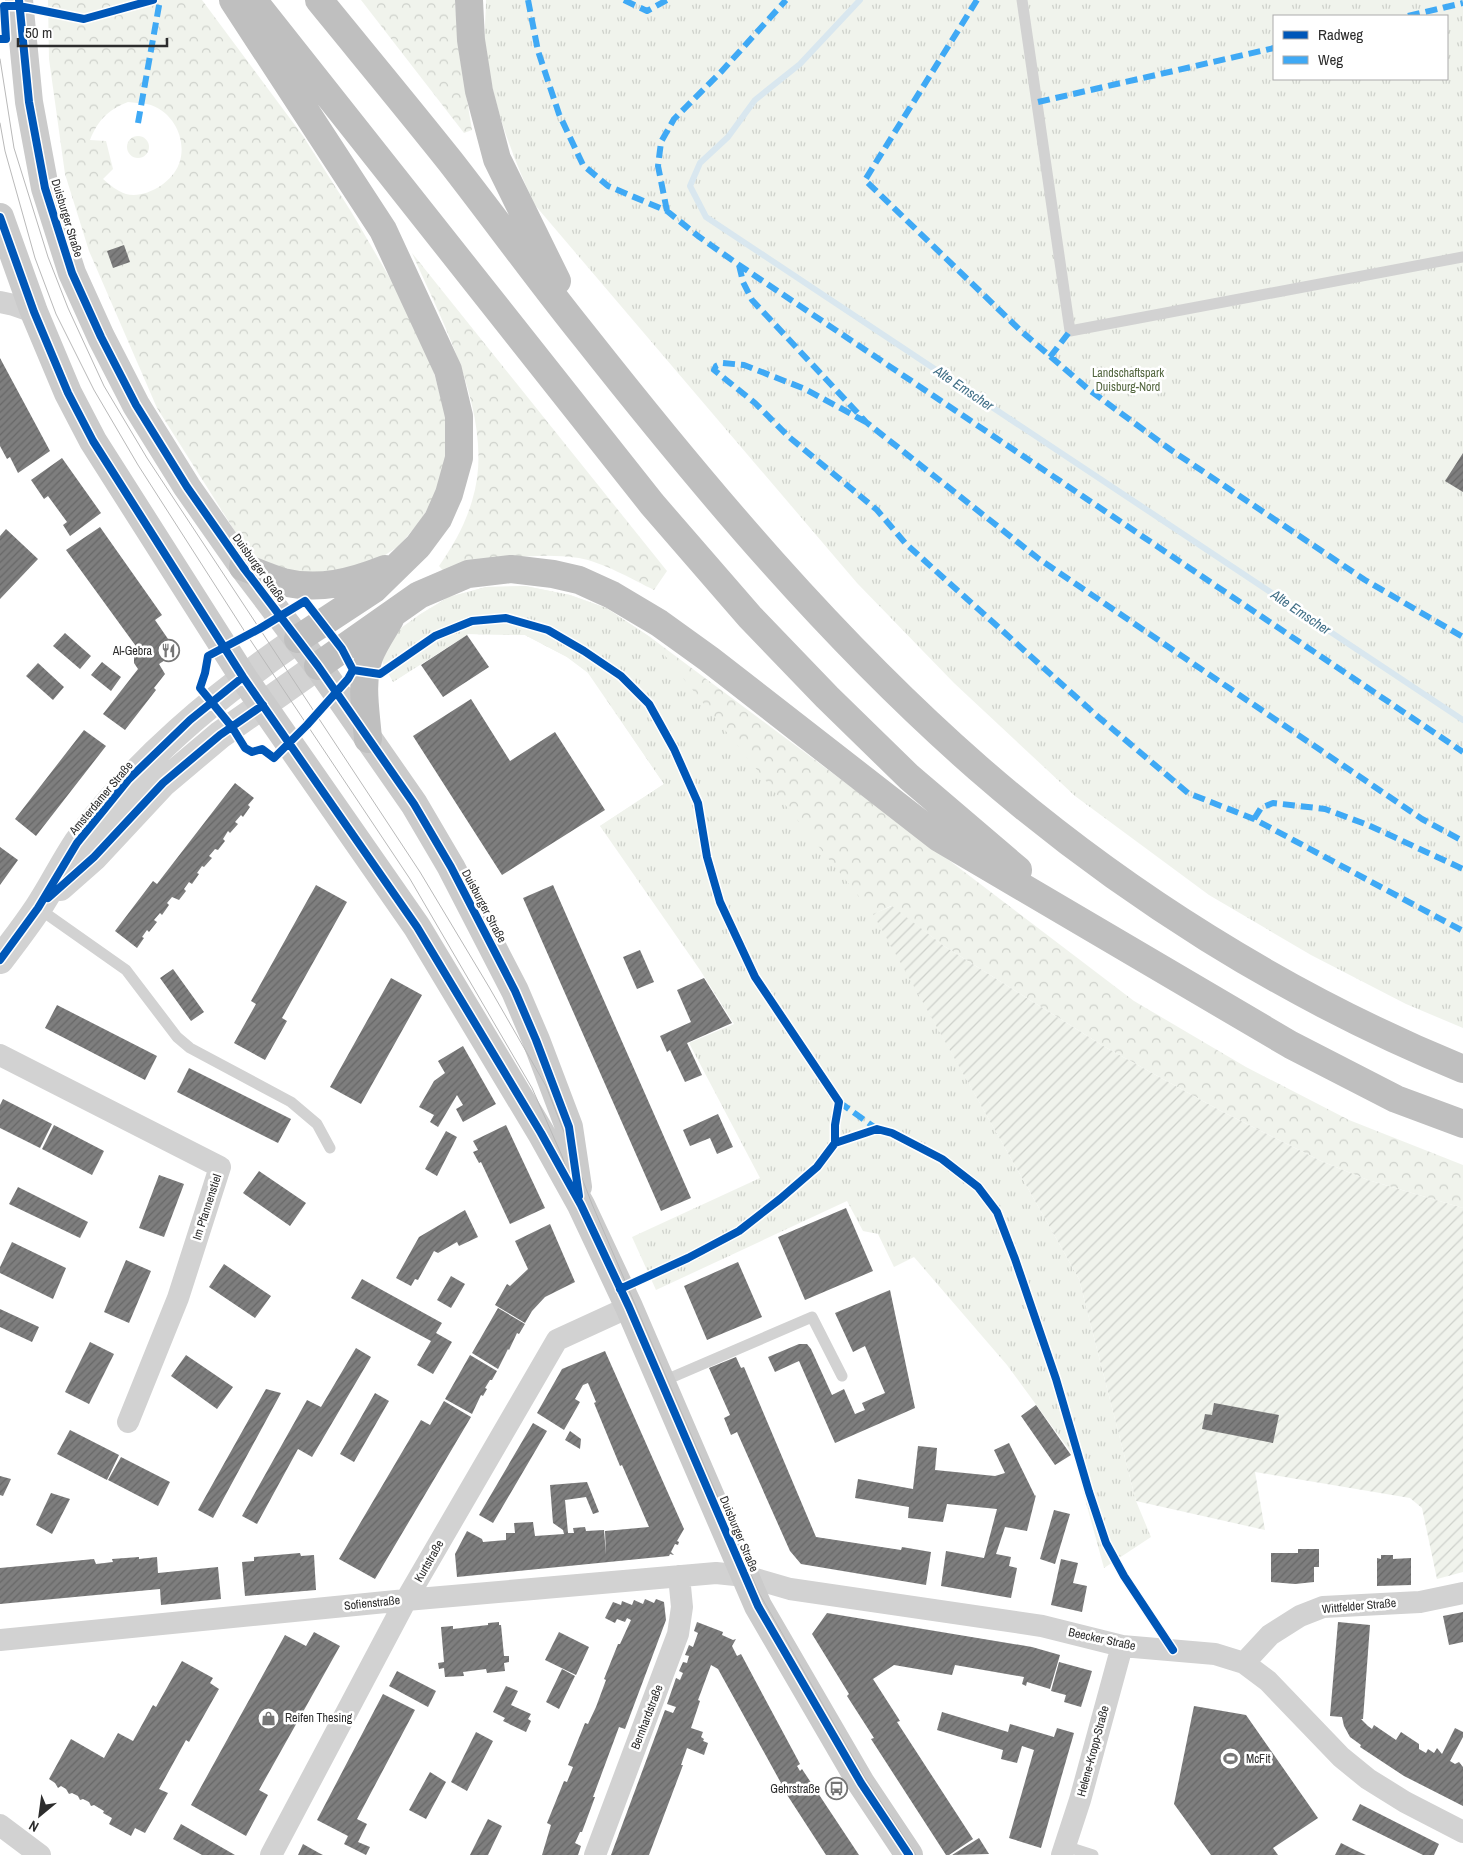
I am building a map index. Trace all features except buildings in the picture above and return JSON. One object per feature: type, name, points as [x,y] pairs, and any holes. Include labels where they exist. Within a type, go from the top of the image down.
[{"type":"highway","points":[[319,0],[448,159],[585,338],[722,506],[821,615],[897,692],[984,773],[1055,832],[1134,890],[1216,944],[1379,1032],[1463,1069]]},
{"type":"highway","points":[[469,0],[471,40],[479,91],[497,159],[585,338]]},
{"type":"highway","points":[[241,1],[383,230],[448,370],[459,416],[459,458],[449,494],[438,519],[418,546],[374,589],[298,639]]},
{"type":"highway","points":[[241,1],[652,504],[750,617],[827,697],[909,777],[1028,879],[1124,948]]},
{"type":"highway","points":[[243,566],[283,582],[320,587],[356,580],[399,565]]},
{"type":"highway","points":[[318,666],[393,612],[419,596],[468,574],[511,569],[553,574],[579,580],[659,623],[702,654],[939,838],[1291,1046],[1396,1099],[1463,1124]]},
{"type":"highway","points":[[368,739],[363,686],[365,672],[370,656],[393,612]]},
{"type":"main road","name":"Duisburger Straße","points":[[19,0],[29,102],[43,180],[72,272],[101,337],[136,405],[187,487],[318,666],[414,804],[451,867],[515,991],[536,1040],[569,1127],[581,1206]]},
{"type":"main road","name":"Duisburger Straße","points":[[0,217],[34,312],[68,393],[93,441],[243,677],[418,927],[541,1133],[581,1206],[629,1307],[758,1606],[861,1783],[909,1855]]},
{"type":"street","points":[[0,302],[34,312]]},
{"type":"street","name":"Amsterdamer Straße","points":[[0,960],[38,908],[77,843],[128,780],[190,720],[243,677],[298,639]]},
{"type":"street","name":"Amsterdamer Straße","points":[[38,908],[94,857],[163,783],[220,735],[318,666]]},
{"type":"street","name":"Im Pfannenstiel","points":[[0,1055],[220,1167],[178,1298],[128,1422]]},
{"type":"street","name":"Kurtstraße","points":[[271,1855],[406,1600],[557,1340],[629,1307]]},
{"type":"street","name":"Sofienstraße","points":[[0,1640],[406,1600],[679,1576],[716,1573],[745,1576]]},
{"type":"street","name":"Bernhardstraße","points":[[595,1855],[678,1634],[682,1606],[679,1576]]},
{"type":"street","name":"Beecker Straße","points":[[745,1576],[790,1589],[1042,1626],[1122,1646],[1215,1654],[1244,1664],[1268,1681],[1341,1757],[1368,1779],[1405,1802],[1463,1832]]},
{"type":"street","name":"Wittfelder Straße","points":[[1244,1664],[1270,1635],[1300,1616],[1323,1607],[1420,1602],[1463,1593]]},
{"type":"street","name":"Helene-Kropp-Straße","points":[[1064,1850],[1122,1646]]},
{"type":"street","points":[[0,1825],[40,1855]]},
{"type":"lane","points":[[1022,0],[1070,330],[1463,256]]},
{"type":"lane","points":[[38,908],[126,970],[177,1037],[190,1048],[291,1102],[317,1124],[330,1148]]},
{"type":"lane","points":[[661,1382],[812,1317],[842,1376]]},
{"type":"lane","points":[[1064,1850],[1093,1855]]},
{"type":"green space","points":[[48,0],[202,0],[303,136],[352,213],[395,287],[433,369],[447,421],[447,461],[442,486],[420,521],[399,546],[368,566],[331,577],[264,566],[243,544],[157,408],[89,251],[65,174],[49,59]],"holes":[[[128,102],[147,104],[156,107],[164,113],[176,127],[181,145],[179,164],[170,177],[149,192],[133,195],[120,191],[103,179],[113,169],[106,141],[90,140],[100,121],[109,112]]]},
{"type":"green space","points":[[361,0],[455,0],[458,45],[472,130],[464,133]]},
{"type":"green space","name":"Landschaftspark Duisburg-Nord","points":[[486,0],[1463,0],[1463,1028],[1406,1004],[1311,955],[1209,895],[1075,796],[954,683],[857,583],[534,204],[517,165],[497,104],[488,63],[485,32]]},
{"type":"green space","points":[[138,136],[146,139],[149,147],[146,155],[138,158],[130,155],[127,147],[130,139]]},
{"type":"green space","points":[[412,253],[667,571],[654,590],[607,567],[579,558],[544,556],[511,558],[446,574],[439,566],[458,535],[472,501],[478,470],[478,439],[472,407],[452,342]]},
{"type":"green space","points":[[525,586],[570,595],[606,608],[650,637],[1134,1001],[1246,1067],[1349,1120],[1463,1165],[1463,1208],[1368,1180],[1321,1161],[1221,1111],[1105,1047],[944,946],[891,906],[874,914],[1004,1147],[600,826],[664,784],[588,673],[567,657],[525,635],[468,634],[393,682],[419,615],[449,597],[486,587]]},
{"type":"green space","points":[[525,586],[570,595],[606,608],[650,637],[873,914],[1079,1279],[1136,1501],[1151,1537],[1104,1568],[1073,1455],[1007,1365],[914,1257],[894,1267],[878,1234],[863,1231],[847,1201],[656,1290],[632,1237],[760,1178],[689,1043],[734,1024],[700,970],[600,826],[664,784],[589,673],[567,657],[525,635],[468,634],[393,682],[379,656],[398,630],[449,597],[486,587]]},
{"type":"green space","points":[[892,906],[944,946],[1105,1047],[1221,1111],[1321,1161],[1368,1180],[1463,1208],[1463,1572],[1437,1579],[1422,1508],[1410,1498],[1255,1472],[1265,1530],[1136,1501],[1079,1279],[873,914]]},
{"type":"waterway","name":"Alte Emscher","points":[[860,0],[800,64],[755,100],[728,137],[700,163],[690,186],[706,217],[1463,720]]},
{"type":"tram line","points":[[0,59],[14,148],[48,257],[68,308],[104,386],[147,458],[420,872],[546,1086],[592,1204],[759,1593],[865,1778],[916,1855]]},
{"type":"tram line","points":[[0,123],[5,151],[35,258],[56,314],[94,390],[138,465],[247,635],[410,879],[532,1088],[562,1156],[582,1215],[641,1341],[754,1603],[859,1784],[906,1855]]},
{"type":"marked path","points":[[138,123],[160,0]]},
{"type":"marked path","points":[[528,0],[538,51],[559,114],[583,165],[608,186],[667,211],[739,265],[1463,752]]},
{"type":"marked path","points":[[624,0],[647,11],[667,0]]},
{"type":"marked path","points":[[667,211],[658,166],[661,142],[674,119],[721,72],[786,0]]},
{"type":"marked path","points":[[977,0],[865,180],[1021,331],[1088,389],[1171,450],[1365,580],[1463,637]]},
{"type":"marked path","points":[[1412,15],[1463,3]]},
{"type":"marked path","points":[[1038,102],[1273,48]]},
{"type":"marked path","points":[[739,265],[743,282],[752,300],[866,422],[1039,559],[1422,819],[1463,841]]},
{"type":"marked path","points":[[1050,357],[1070,331]]},
{"type":"marked path","points":[[866,422],[805,389],[744,365],[723,363],[716,366],[714,370],[755,403],[789,437],[877,510],[906,544],[1096,715],[1188,793],[1254,819],[1463,931]]},
{"type":"marked path","points":[[1254,819],[1261,808],[1273,803],[1325,809],[1368,825],[1463,869]]},
{"type":"marked path","points":[[839,1102],[877,1129]]},
{"type":"cycle path","points":[[19,0],[29,102],[45,188],[72,273],[101,337],[136,405],[187,487],[243,567],[318,666],[414,804],[451,867],[515,991],[536,1040],[569,1127],[579,1196]]},
{"type":"cycle path","points":[[0,39],[6,39],[4,6],[19,6],[84,19],[153,0]]},
{"type":"cycle path","points":[[0,217],[34,312],[68,393],[93,441],[243,677],[417,927],[541,1133],[581,1205],[629,1307],[758,1606],[861,1783],[909,1855]]},
{"type":"cycle path","points":[[353,670],[342,649],[305,601],[259,629],[208,656],[200,688],[232,727],[245,748],[252,752],[262,749],[274,758],[307,725],[348,679],[353,670],[380,674],[435,636],[472,621],[506,618],[548,630],[621,676],[649,704],[674,749],[698,803],[707,857],[720,902],[755,977],[839,1102],[835,1125],[835,1143],[817,1167],[780,1199],[739,1231],[688,1258],[620,1289]]},
{"type":"cycle path","points":[[0,960],[38,908],[77,843],[128,780],[190,720],[243,677]]},
{"type":"cycle path","points":[[48,898],[94,857],[163,783],[220,735],[263,705]]},
{"type":"cycle path","points":[[835,1143],[877,1129],[892,1133],[942,1159],[978,1187],[997,1212],[1056,1379],[1106,1543],[1124,1576],[1173,1650]]},
{"type":"place","name":"Al-Gebra","points":[[168,651]]},
{"type":"place","name":"Reifen Thesing","points":[[269,1718]]},
{"type":"place","name":"McFit","points":[[1230,1759]]},
{"type":"place","name":"Gehrstraße","points":[[836,1789]]}]
